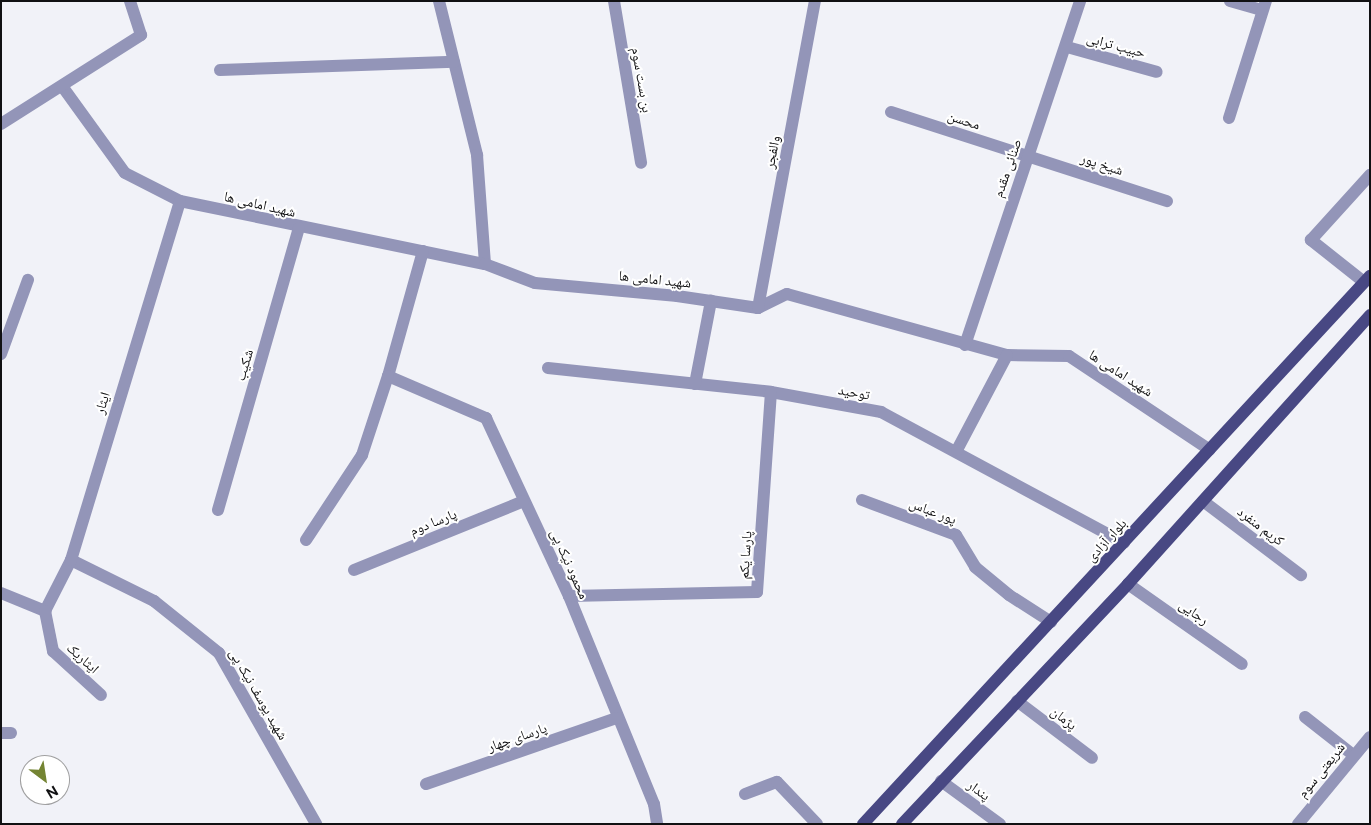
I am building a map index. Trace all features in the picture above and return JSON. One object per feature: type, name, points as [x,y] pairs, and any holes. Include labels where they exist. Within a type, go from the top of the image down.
[{"type":"main road","name":"بلوار آزادی","points":[[863,824],[1367,279]]},
{"type":"main road","points":[[902,824],[1128,584],[1370,315]]},
{"type":"street","points":[[1,124],[141,35],[130,1]]},
{"type":"street","points":[[438,1],[477,155],[485,264]]},
{"type":"street","name":"بن بست سوم","points":[[614,1],[641,163]]},
{"type":"street","name":"والفجر","points":[[758,308],[815,1]]},
{"type":"street","name":"صنائی مقدم","points":[[965,345],[1027,156],[1067,47],[1080,1]]},
{"type":"street","points":[[1229,118],[1264,6],[1230,1]]},
{"type":"street","name":"حبیب ترابی","points":[[1067,47],[1157,72]]},
{"type":"street","points":[[220,70],[454,62]]},
{"type":"street","name":"شهید امامی ها","points":[[62,86],[125,173],[180,201],[299,228],[485,264],[535,283],[711,301],[758,308],[787,294],[1007,356],[1069,356],[1210,450]]},
{"type":"street","name":"محسن","points":[[891,112],[1027,156]]},
{"type":"street","name":"شیخ پور","points":[[1027,156],[1167,201]]},
{"type":"street","points":[[1367,279],[1311,240],[1370,176]]},
{"type":"street","name":"ایثار","points":[[45,611],[71,560],[180,201]]},
{"type":"street","name":"شکیب","points":[[218,510],[299,228]]},
{"type":"street","points":[[306,540],[362,455],[388,376],[423,251]]},
{"type":"street","points":[[1,354],[28,280]]},
{"type":"street","points":[[695,384],[711,301]]},
{"type":"street","points":[[957,450],[1007,356]]},
{"type":"street","name":"توحید","points":[[548,368],[771,392],[881,412],[957,450],[1124,543]]},
{"type":"street","name":"محمود نیک پی","points":[[388,376],[486,418],[569,596],[617,718],[654,804],[657,824]]},
{"type":"street","name":"پارسا یکم","points":[[569,596],[757,592],[771,392]]},
{"type":"street","name":"پور عباس","points":[[862,500],[956,535],[975,567],[1009,595],[1051,622]]},
{"type":"street","name":"پارسا دوم","points":[[354,570],[524,501]]},
{"type":"street","name":"کریم منفرد","points":[[1203,501],[1300,575]]},
{"type":"street","name":"شهید یوسف نیک پی","points":[[71,560],[154,601],[219,653],[316,824]]},
{"type":"street","name":"رجایی","points":[[1128,584],[1242,664]]},
{"type":"street","points":[[1,593],[45,611]]},
{"type":"street","name":"ایثاریک","points":[[45,611],[53,651],[101,695]]},
{"type":"street","name":"پژمان","points":[[1017,701],[1092,758]]},
{"type":"street","points":[[1305,717],[1352,754]]},
{"type":"street","name":"پارسای چهار","points":[[426,784],[617,718]]},
{"type":"street","name":"شریعتی سوم","points":[[1298,824],[1352,754],[1370,737]]},
{"type":"street","name":"پندار","points":[[941,781],[1000,824]]},
{"type":"street","points":[[744,794],[777,782],[816,824]]}]
